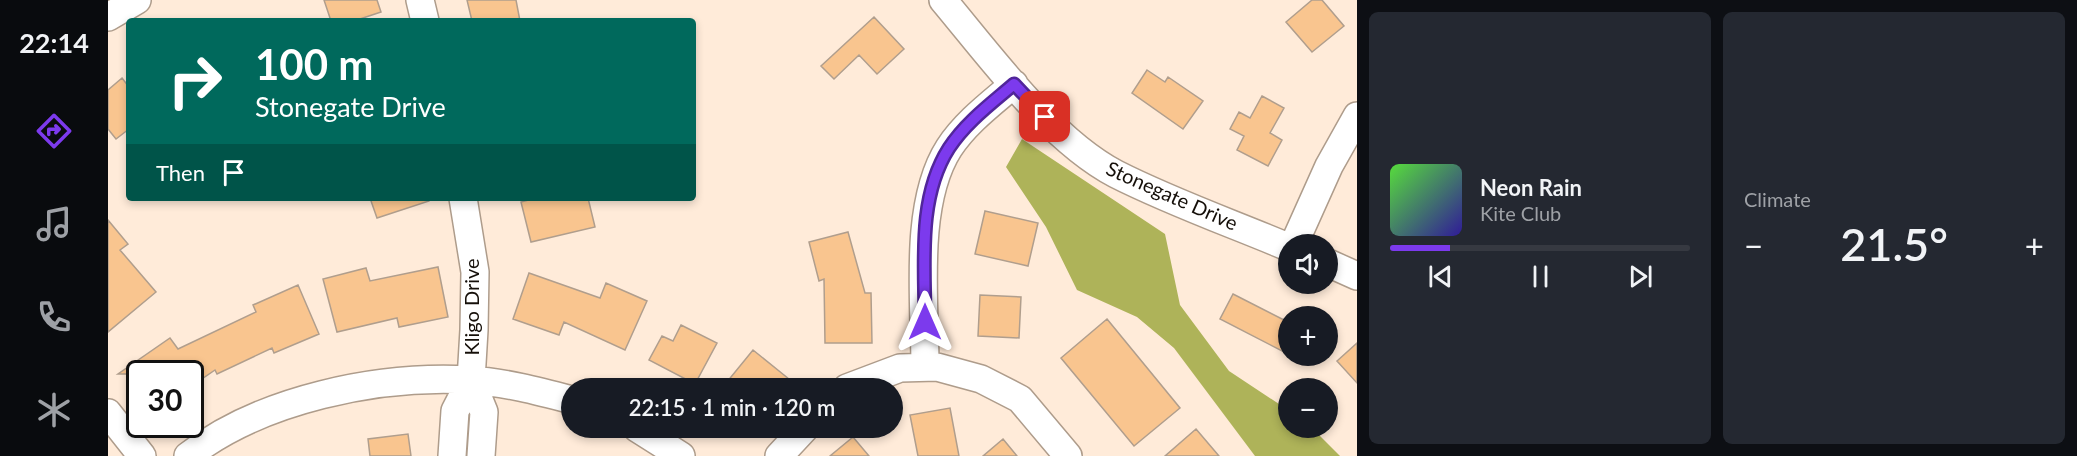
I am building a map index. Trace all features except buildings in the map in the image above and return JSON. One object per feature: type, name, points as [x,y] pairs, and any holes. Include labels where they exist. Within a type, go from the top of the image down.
[{"type":"street","points":[[108,16],[137,0]]},
{"type":"street","points":[[420,0],[424,18]]},
{"type":"street","name":"Stonegate Drive","points":[[943,0],[1014,84],[1065,137],[1115,174],[1278,243]]},
{"type":"street","points":[[925,367],[925,230],[932,183],[949,148],[970,122],[1014,84]]},
{"type":"street","points":[[1298,234],[1329,166],[1357,116]]},
{"type":"street","name":"Kligo Drive","points":[[463,201],[475,272],[471,380],[484,412],[481,456]]},
{"type":"street","points":[[1338,267],[1357,276]]},
{"type":"street","points":[[874,378],[900,368],[937,367],[981,379],[1020,399],[1068,456]]},
{"type":"street","points":[[188,456],[200,447],[267,412],[322,394],[419,379],[471,380],[530,389],[561,397]]},
{"type":"street","name":"Kligo Drive","points":[[452,456],[455,411],[471,380]]},
{"type":"street","points":[[108,413],[142,456]]},
{"type":"street","points":[[653,438],[681,456]]},
{"type":"street","points":[[779,456],[796,438]]},
{"type":"green space","points":[[1022,139],[1165,234],[1180,305],[1229,371],[1278,403],[1278,438],[1322,438],[1340,456],[1255,456],[1174,348],[1137,317],[1077,290],[1046,227],[1006,167]]},
{"type":"route","points":[[925,322],[925,230],[932,183],[949,148],[970,122],[1014,84],[1045,117]]}]
